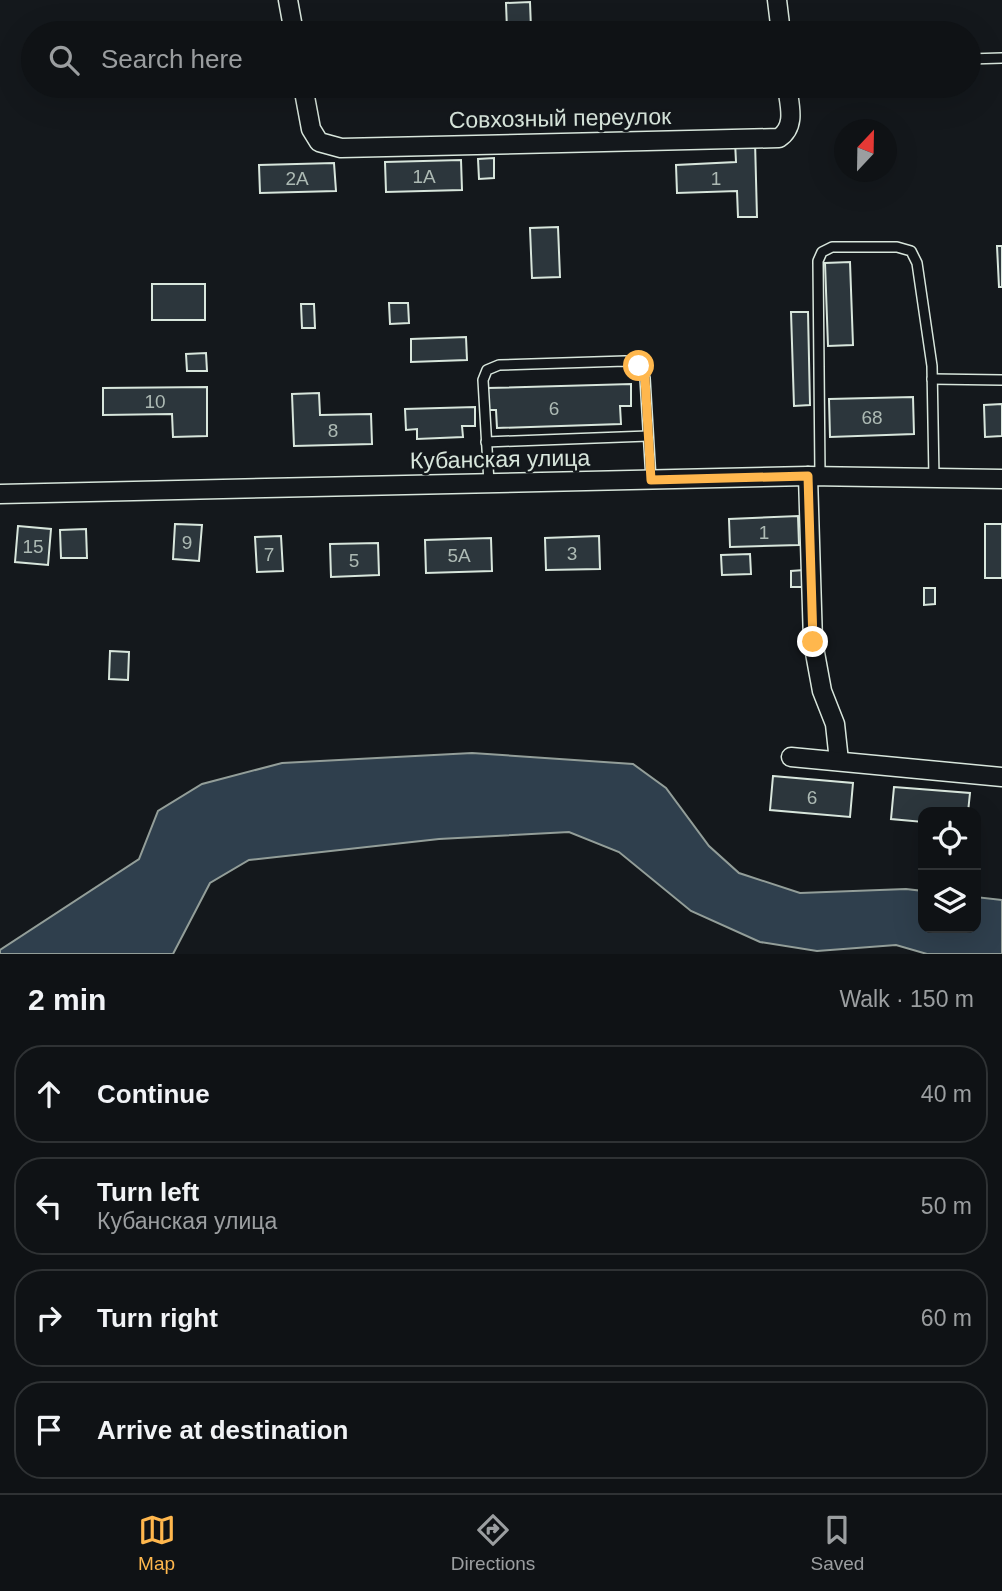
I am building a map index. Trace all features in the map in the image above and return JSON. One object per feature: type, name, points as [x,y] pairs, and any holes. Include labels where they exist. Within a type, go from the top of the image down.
[{"type":"street","points":[[288,0],[292,21]]},
{"type":"street","points":[[776,0],[779,21]]},
{"type":"street","name":"Совхозный переулок","points":[[305,98],[311,129],[319,142],[341,148],[779,138],[788,132],[791,119],[788,98]]},
{"type":"street","points":[[814,476],[813,642],[822,691],[835,724],[839,761]]},
{"type":"street","name":"Кубанская улица","points":[[0,494],[814,476],[1002,479]]},
{"type":"street","points":[[791,757],[1002,777]]},
{"type":"lane","points":[[981,59],[1002,58]]},
{"type":"lane","points":[[814,476],[818,261],[822,252],[832,247],[897,247],[911,251],[918,263],[932,379],[934,478]]},
{"type":"lane","points":[[489,483],[483,380],[487,370],[499,365],[625,361],[639,366],[645,378],[651,480]]},
{"type":"lane","points":[[932,379],[1002,380]]},
{"type":"lane","points":[[486,442],[648,436]]},
{"type":"water","points":[[472,753],[633,764],[666,788],[709,846],[739,873],[800,893],[918,890],[918,933],[981,933],[981,898],[1002,900],[1002,954],[927,954],[896,945],[817,951],[760,942],[691,911],[619,852],[569,832],[439,839],[249,860],[210,883],[173,954],[0,954],[0,950],[139,859],[158,811],[202,784],[282,763]]},
{"type":"building","points":[[530,2],[531,21],[507,21],[506,3]]},
{"type":"building","points":[[755,141],[757,217],[738,217],[737,191],[677,193],[676,165],[736,162],[735,142]]},
{"type":"building","points":[[494,158],[494,178],[479,179],[478,159]]},
{"type":"building","points":[[461,160],[462,190],[386,192],[385,162]]},
{"type":"building","points":[[334,163],[336,191],[260,193],[259,165]]},
{"type":"building","points":[[558,227],[560,277],[532,278],[530,228]]},
{"type":"building","points":[[997,246],[1002,246],[1002,287],[999,287]]},
{"type":"building","points":[[850,262],[853,345],[828,346],[825,263]]},
{"type":"building","points":[[152,284],[205,284],[205,320],[152,320]]},
{"type":"building","points":[[389,303],[408,303],[409,323],[390,324]]},
{"type":"building","points":[[301,304],[314,304],[315,328],[302,328]]},
{"type":"building","points":[[791,312],[808,312],[810,405],[794,406]]},
{"type":"building","points":[[466,337],[467,360],[411,362],[411,339]]},
{"type":"building","points":[[206,353],[207,371],[187,371],[186,354]]},
{"type":"building","points":[[631,384],[631,406],[620,406],[621,424],[497,428],[496,410],[488,410],[488,388]]},
{"type":"building","points":[[207,387],[207,436],[173,437],[172,414],[103,415],[103,388]]},
{"type":"building","points":[[319,393],[320,415],[371,414],[372,444],[294,446],[292,394]]},
{"type":"building","points":[[913,397],[914,434],[830,437],[829,399]]},
{"type":"building","points":[[1002,404],[1002,436],[985,437],[984,405]]},
{"type":"building","points":[[475,407],[475,426],[462,426],[463,437],[417,439],[417,429],[406,430],[405,409]]},
{"type":"building","points":[[798,516],[799,545],[730,547],[729,519]]},
{"type":"building","points":[[175,524],[202,525],[199,561],[173,559]]},
{"type":"building","points":[[985,524],[1002,524],[1002,578],[985,578]]},
{"type":"building","points":[[18,526],[51,529],[48,565],[15,562]]},
{"type":"building","points":[[86,529],[87,558],[61,558],[60,530]]},
{"type":"building","points":[[281,536],[283,571],[257,572],[255,537]]},
{"type":"building","points":[[599,536],[600,569],[546,570],[545,538]]},
{"type":"building","points":[[491,538],[492,571],[426,573],[425,540]]},
{"type":"building","points":[[378,543],[379,575],[331,577],[330,544]]},
{"type":"building","points":[[750,554],[751,574],[722,575],[721,555]]},
{"type":"building","points":[[804,570],[804,587],[791,587],[791,571]]},
{"type":"building","points":[[924,588],[935,588],[935,604],[924,605]]},
{"type":"building","points":[[110,651],[129,652],[128,680],[109,679]]},
{"type":"building","points":[[773,776],[853,783],[850,817],[770,810]]},
{"type":"building","points":[[894,787],[970,793],[969,807],[918,807],[918,822],[891,819]]},
{"type":"route","points":[[639,366],[645,378],[651,480],[808,476],[813,642]]}]
